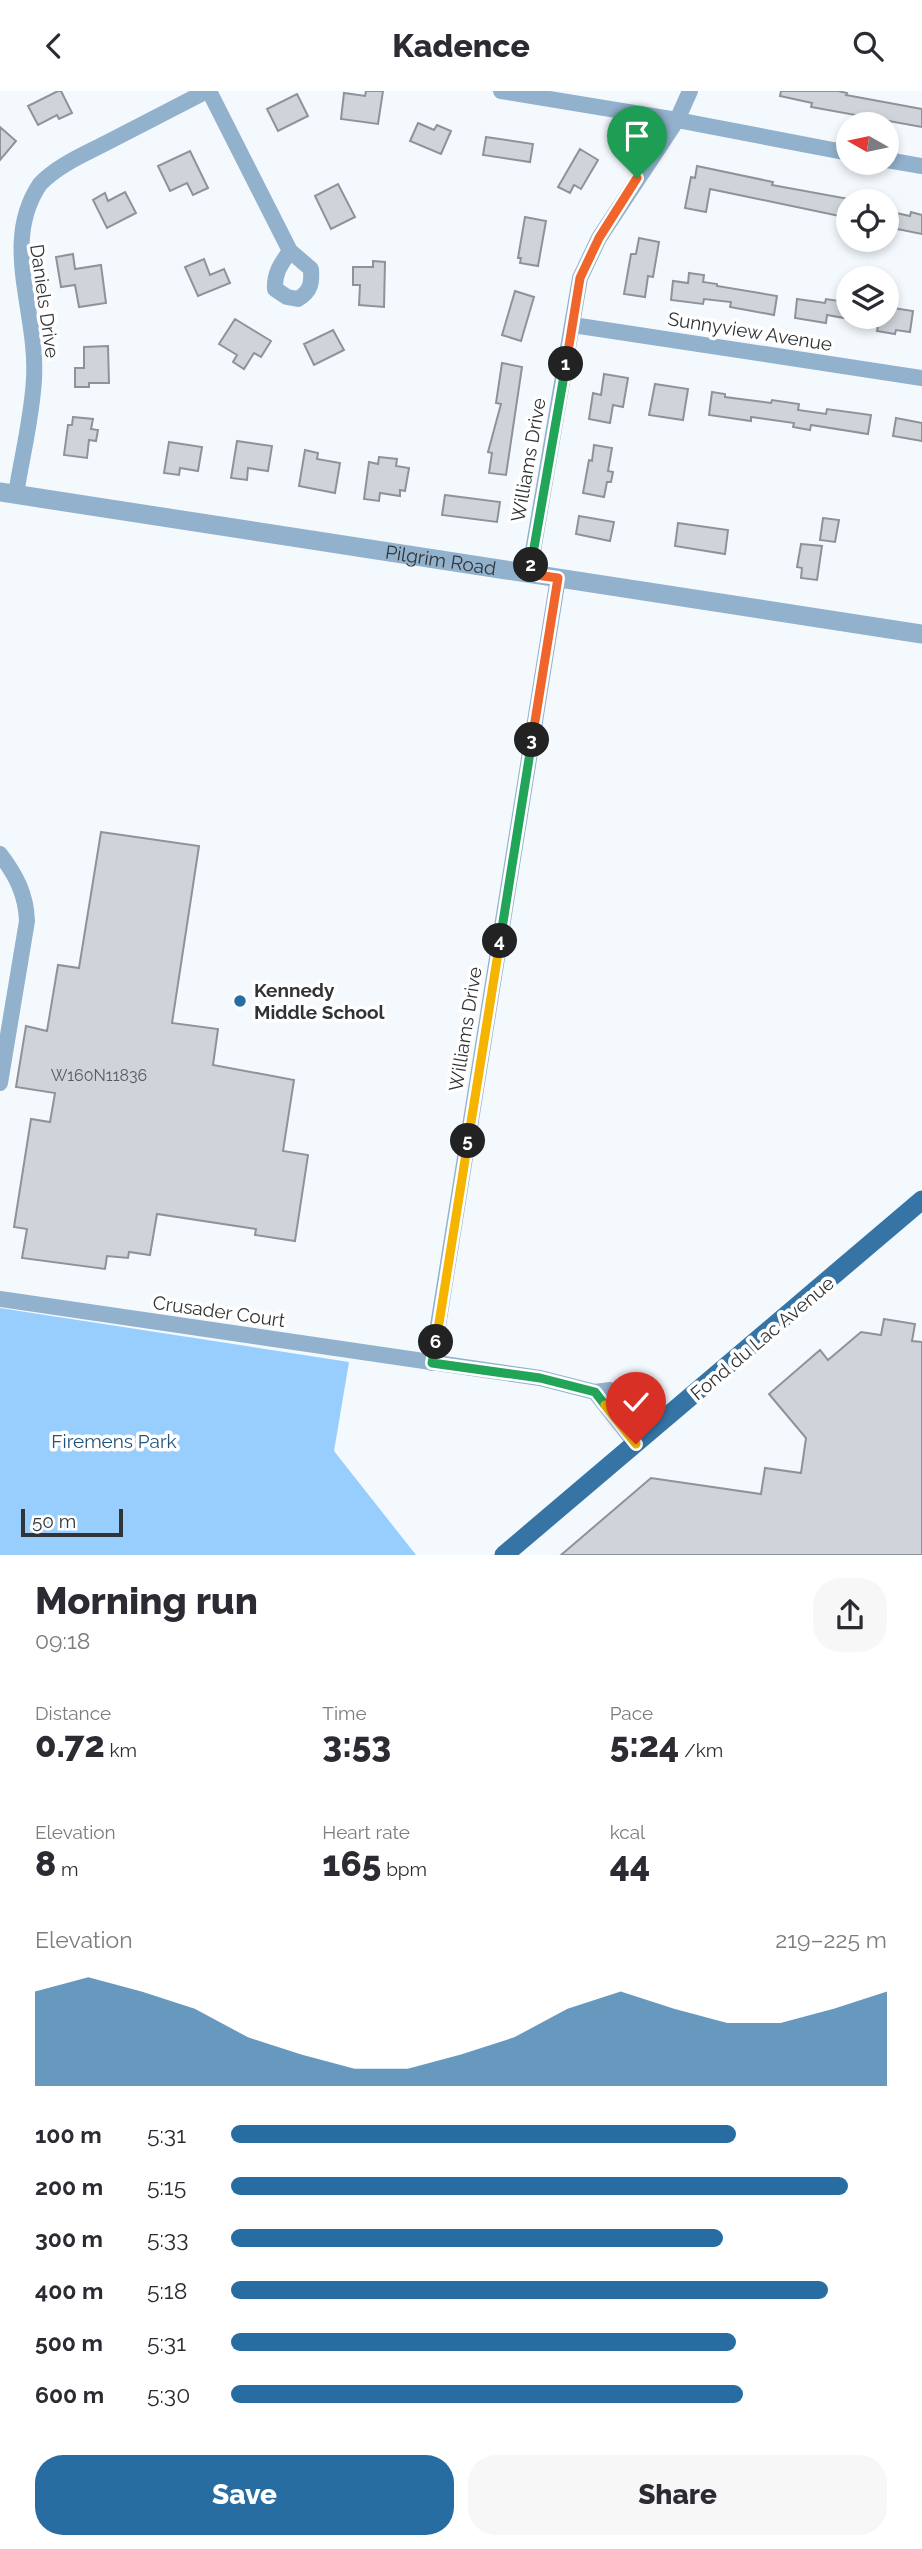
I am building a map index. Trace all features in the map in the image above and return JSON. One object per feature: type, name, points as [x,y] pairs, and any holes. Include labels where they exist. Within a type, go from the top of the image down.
[{"type":"main road","name":"Fond du Lac Avenue","points":[[509,1553],[922,1201]]},
{"type":"street","points":[[208,91],[290,251]]},
{"type":"street","name":"Daniels Drive","points":[[8,493],[34,377],[29,329],[14,251],[17,228],[26,205],[41,183],[64,165],[208,91]]},
{"type":"street","points":[[501,91],[677,120],[836,151]]},
{"type":"street","name":"Williams Drive","points":[[529,574],[580,278],[599,238],[677,120],[690,91]]},
{"type":"street","points":[[900,162],[922,166]]},
{"type":"street","name":"Sunnyview Avenue","points":[[573,325],[922,378]]},
{"type":"street","name":"Pilgrim Road","points":[[8,493],[922,634]]},
{"type":"street","name":"Williams Drive","points":[[432,1363],[558,578]]},
{"type":"street","points":[[0,854],[15,874],[26,902],[27,921],[0,1083]]},
{"type":"street","name":"Crusader Court","points":[[0,1299],[540,1378],[595,1392],[643,1438]]},
{"type":"green space","name":"Firemens Park","points":[[0,1308],[349,1362],[334,1451],[416,1555],[0,1555]]},
{"type":"building","points":[[61,91],[72,113],[59,119],[57,115],[38,125],[28,106]]},
{"type":"building","points":[[366,91],[383,91],[378,124],[341,119],[344,93],[365,96]]},
{"type":"building","points":[[781,91],[838,91],[847,93],[846,95],[922,109],[922,127],[900,123],[900,112],[839,112],[811,107],[812,103],[780,96]]},
{"type":"building","points":[[297,94],[308,116],[278,131],[267,109]]},
{"type":"building","points":[[418,123],[434,130],[437,125],[451,131],[441,154],[410,141]]},
{"type":"building","points":[[0,127],[16,141],[0,160]]},
{"type":"building","points":[[486,137],[533,144],[530,162],[483,155]]},
{"type":"building","points":[[580,149],[598,160],[581,189],[574,185],[570,193],[558,187]]},
{"type":"building","points":[[190,151],[208,188],[193,195],[187,183],[170,191],[158,166]]},
{"type":"building","points":[[697,166],[773,182],[772,185],[836,197],[836,215],[710,189],[706,212],[685,208],[691,177],[695,178]]},
{"type":"building","points":[[338,184],[355,217],[331,229],[315,196]]},
{"type":"building","points":[[125,192],[136,213],[107,228],[93,200],[105,193],[108,201]]},
{"type":"building","points":[[911,212],[922,215],[922,234],[899,229],[899,214],[910,216]]},
{"type":"building","points":[[525,217],[546,221],[538,266],[520,263],[521,258],[518,258]]},
{"type":"building","points":[[639,238],[659,242],[653,277],[648,276],[645,297],[624,294],[631,254],[636,254]]},
{"type":"building","points":[[73,254],[75,269],[101,265],[106,303],[79,307],[75,285],[61,287],[56,257]]},
{"type":"building","points":[[204,259],[210,275],[224,269],[230,283],[198,296],[185,267]]},
{"type":"building","points":[[373,261],[385,262],[384,307],[359,305],[360,285],[353,285],[353,267],[373,267]]},
{"type":"building","points":[[689,273],[704,275],[703,282],[717,286],[777,296],[774,315],[730,307],[731,302],[704,299],[703,304],[671,300],[673,281],[688,283]]},
{"type":"building","points":[[515,291],[534,297],[521,341],[502,335]]},
{"type":"building","points":[[797,299],[825,303],[826,299],[836,300],[836,317],[827,315],[826,323],[795,318]]},
{"type":"building","points":[[899,309],[913,311],[910,332],[896,330],[895,334],[877,331],[899,329]]},
{"type":"building","points":[[235,319],[271,341],[261,357],[254,353],[244,369],[233,362],[237,355],[219,344]]},
{"type":"building","points":[[333,330],[344,350],[314,365],[304,344]]},
{"type":"building","points":[[108,346],[109,383],[89,383],[89,387],[75,387],[75,368],[84,368],[84,347]]},
{"type":"building","points":[[502,363],[522,367],[506,475],[489,473],[492,453],[488,452],[501,404],[496,403]]},
{"type":"building","points":[[604,374],[628,378],[623,407],[613,405],[610,423],[589,419],[593,393],[601,395]]},
{"type":"building","points":[[655,384],[688,389],[683,420],[649,415]]},
{"type":"building","points":[[712,392],[725,394],[725,397],[799,404],[798,410],[826,414],[827,409],[871,415],[868,434],[811,425],[810,430],[793,427],[794,423],[751,417],[751,421],[709,415]]},
{"type":"building","points":[[73,417],[93,419],[91,429],[98,430],[96,441],[89,440],[87,458],[64,455],[68,425],[72,425]]},
{"type":"building","points":[[896,418],[922,423],[922,441],[893,436]]},
{"type":"building","points":[[237,441],[272,446],[268,471],[248,468],[247,480],[231,478]]},
{"type":"building","points":[[169,442],[202,447],[198,471],[180,468],[179,475],[164,473]]},
{"type":"building","points":[[594,445],[612,448],[608,471],[613,472],[611,482],[607,482],[604,497],[583,493]]},
{"type":"building","points":[[305,450],[318,453],[317,459],[340,463],[335,493],[299,486]]},
{"type":"building","points":[[379,457],[397,459],[396,466],[409,468],[405,491],[400,490],[400,496],[380,493],[379,501],[364,499],[369,462],[378,464]]},
{"type":"building","points":[[445,495],[500,502],[497,522],[442,515]]},
{"type":"building","points":[[579,516],[614,522],[610,541],[576,534]]},
{"type":"building","points":[[823,518],[839,520],[835,542],[820,540]]},
{"type":"building","points":[[678,523],[728,530],[725,554],[675,546]]},
{"type":"building","points":[[801,544],[822,546],[817,580],[801,578],[802,568],[797,567]]},
{"type":"building","points":[[101,832],[199,846],[172,1023],[218,1029],[213,1065],[294,1080],[283,1151],[308,1155],[295,1241],[255,1235],[256,1229],[157,1214],[150,1255],[129,1252],[128,1258],[107,1256],[105,1269],[22,1258],[27,1229],[14,1227],[31,1119],[50,1122],[55,1093],[16,1087],[26,1026],[47,1031],[58,965],[79,968]]},
{"type":"building","points":[[884,1319],[915,1324],[912,1341],[922,1342],[922,1555],[561,1555],[651,1478],[761,1494],[765,1468],[801,1473],[806,1438],[769,1394],[820,1350],[828,1360],[861,1332],[881,1335]]},
{"type":"place","name":"Kennedy Middle School","points":[[240,1001]]},
{"type":"route","points":[[636,1444],[595,1392],[540,1378],[432,1363],[558,578],[529,574],[580,278],[599,238],[637,178]]}]
